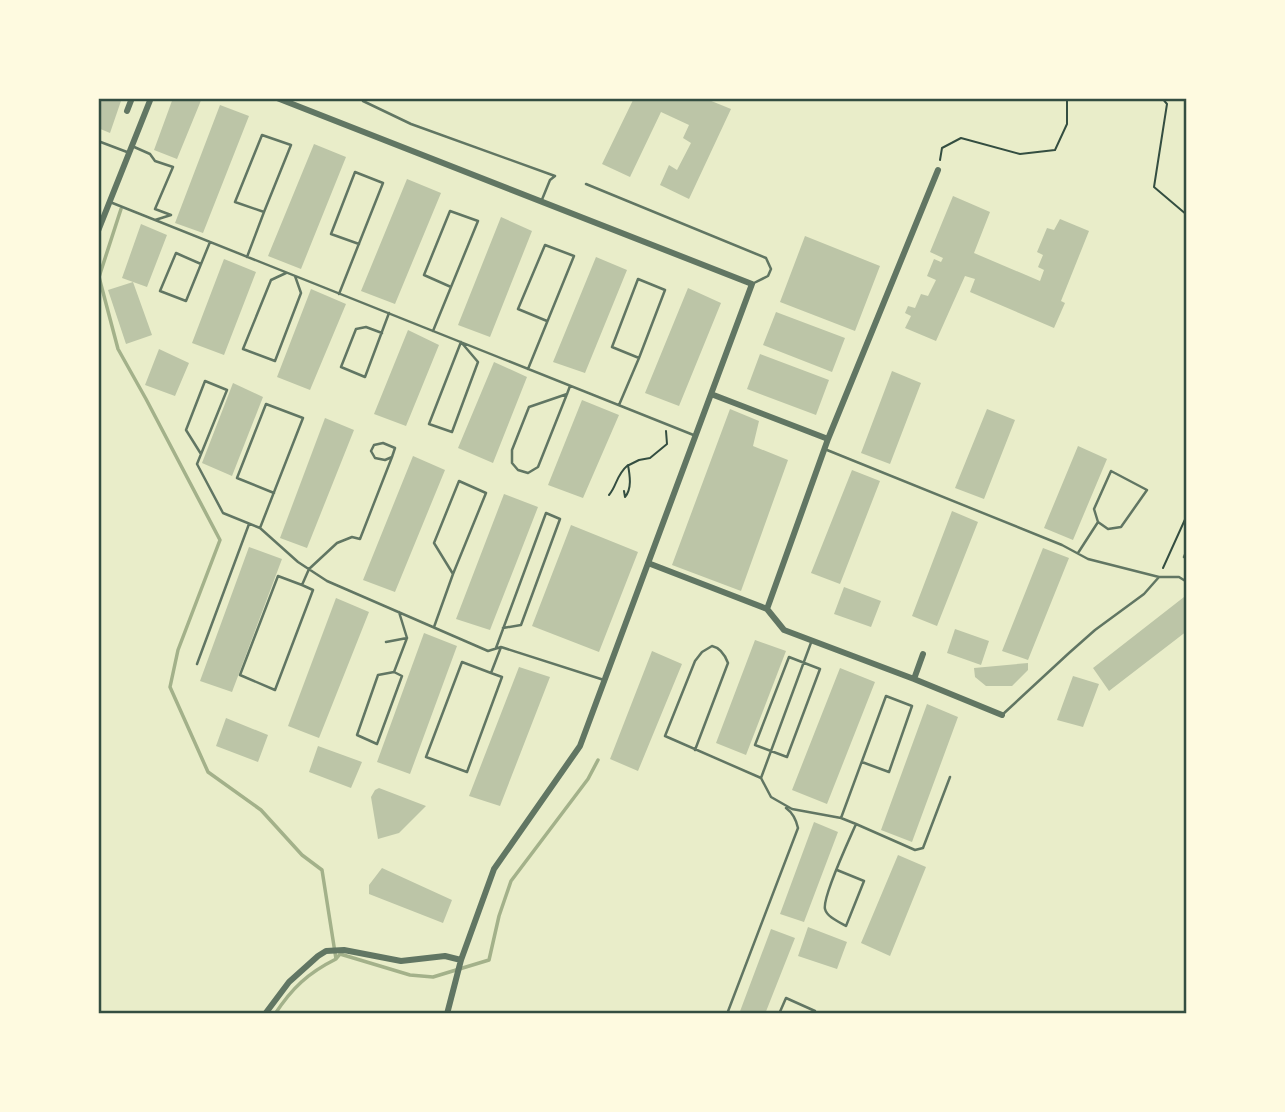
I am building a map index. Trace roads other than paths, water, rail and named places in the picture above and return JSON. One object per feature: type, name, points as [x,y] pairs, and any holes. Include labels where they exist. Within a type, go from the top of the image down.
[{"type":"street","points":[[127,111],[132,98]]},
{"type":"street","points":[[98,231],[151,98]]},
{"type":"street","points":[[277,98],[752,284],[580,746],[494,869],[461,962],[447,1014]]},
{"type":"street","points":[[767,609],[824,449],[938,170]]},
{"type":"street","points":[[711,394],[828,439]]},
{"type":"street","points":[[648,563],[767,609],[784,630],[1002,715]]},
{"type":"street","points":[[914,679],[923,654]]},
{"type":"street","points":[[265,1014],[289,982],[318,956],[330,951],[341,950],[401,961],[444,956],[461,962]]},
{"type":"lane","points":[[363,101],[411,124],[555,176],[550,180],[541,202]]},
{"type":"lane","points":[[247,257],[290,145],[262,135],[235,202],[264,212]]},
{"type":"lane","points":[[98,141],[150,153],[155,161],[173,167],[155,209],[171,215],[155,220]]},
{"type":"lane","points":[[339,294],[359,244],[383,183],[355,172],[331,234],[359,244]]},
{"type":"lane","points":[[586,184],[766,258],[771,269],[768,276],[752,284]]},
{"type":"lane","points":[[110,202],[696,436]]},
{"type":"lane","points":[[433,331],[451,287],[478,221],[450,211],[424,275],[451,287]]},
{"type":"lane","points":[[201,264],[176,253],[160,291],[186,301],[210,242]]},
{"type":"lane","points":[[528,369],[574,256],[545,245],[518,309],[547,321]]},
{"type":"lane","points":[[286,273],[271,280],[243,349],[275,361],[301,293],[295,276]]},
{"type":"lane","points":[[619,405],[639,358],[665,290],[638,279],[611,347],[639,358]]},
{"type":"lane","points":[[382,333],[366,327],[356,329],[341,367],[365,377],[382,333],[389,313]]},
{"type":"lane","points":[[461,342],[478,362],[452,432],[429,424],[461,342]]},
{"type":"lane","points":[[201,454],[186,430],[205,381],[227,390],[197,464],[223,513],[260,528],[298,562],[327,581],[488,650],[501,647],[604,680]]},
{"type":"lane","points":[[567,394],[529,407],[512,450],[512,463],[518,470],[528,473],[538,467],[567,394],[570,386]]},
{"type":"lane","points":[[260,528],[274,493],[303,418],[265,404],[237,478],[274,493]]},
{"type":"lane","points":[[302,585],[309,569],[337,543],[352,537],[360,540],[392,457],[395,449],[383,443],[374,445],[371,451],[375,457],[385,460],[392,457]]},
{"type":"lane","points":[[824,449],[984,512],[1088,559],[1160,577],[1179,577],[1187,582]]},
{"type":"lane","points":[[1078,553],[1098,522],[1094,509],[1111,471],[1147,490],[1121,527],[1108,529],[1098,522]]},
{"type":"lane","points":[[434,627],[486,493],[459,481],[434,543],[453,574]]},
{"type":"lane","points":[[496,648],[503,628],[545,513],[560,519],[521,625],[503,628]]},
{"type":"lane","points":[[197,664],[249,524]]},
{"type":"lane","points":[[1187,550],[1184,556],[1187,558]]},
{"type":"lane","points":[[278,576],[302,585],[313,590],[275,690],[240,675],[278,576]]},
{"type":"lane","points":[[1002,715],[1086,638],[1144,594],[1160,577]]},
{"type":"lane","points":[[394,672],[407,638],[399,612]]},
{"type":"lane","points":[[386,642],[407,638]]},
{"type":"lane","points":[[761,778],[813,640]]},
{"type":"lane","points":[[695,750],[728,663],[718,647],[712,646],[702,652],[695,661],[665,736],[695,750],[761,778],[771,797],[792,813],[798,828],[727,1014]]},
{"type":"lane","points":[[491,673],[501,647]]},
{"type":"lane","points":[[789,657],[820,669],[787,757],[771,751],[755,745],[789,657]]},
{"type":"lane","points":[[461,662],[491,673],[502,677],[467,772],[425,757],[461,662]]},
{"type":"lane","points":[[394,672],[402,676],[377,744],[357,735],[378,675],[394,672]]},
{"type":"lane","points":[[841,818],[886,696],[912,706],[889,772],[862,762]]},
{"type":"lane","points":[[780,803],[792,809],[841,818],[915,850],[923,848],[950,777]]},
{"type":"lane","points":[[837,870],[864,881],[846,926],[825,910],[825,902],[837,870],[856,824]]},
{"type":"lane","points":[[779,1014],[786,998],[816,1011],[814,1014]]},
{"type":"waterway","points":[[121,209],[99,277],[118,349],[220,540],[178,650],[170,687],[208,772],[261,810],[302,855],[322,870],[336,959],[301,982],[275,1014]]},
{"type":"waterway","points":[[336,959],[340,954],[410,975],[433,977],[489,960],[499,916],[511,881],[588,779],[598,760]]}]
